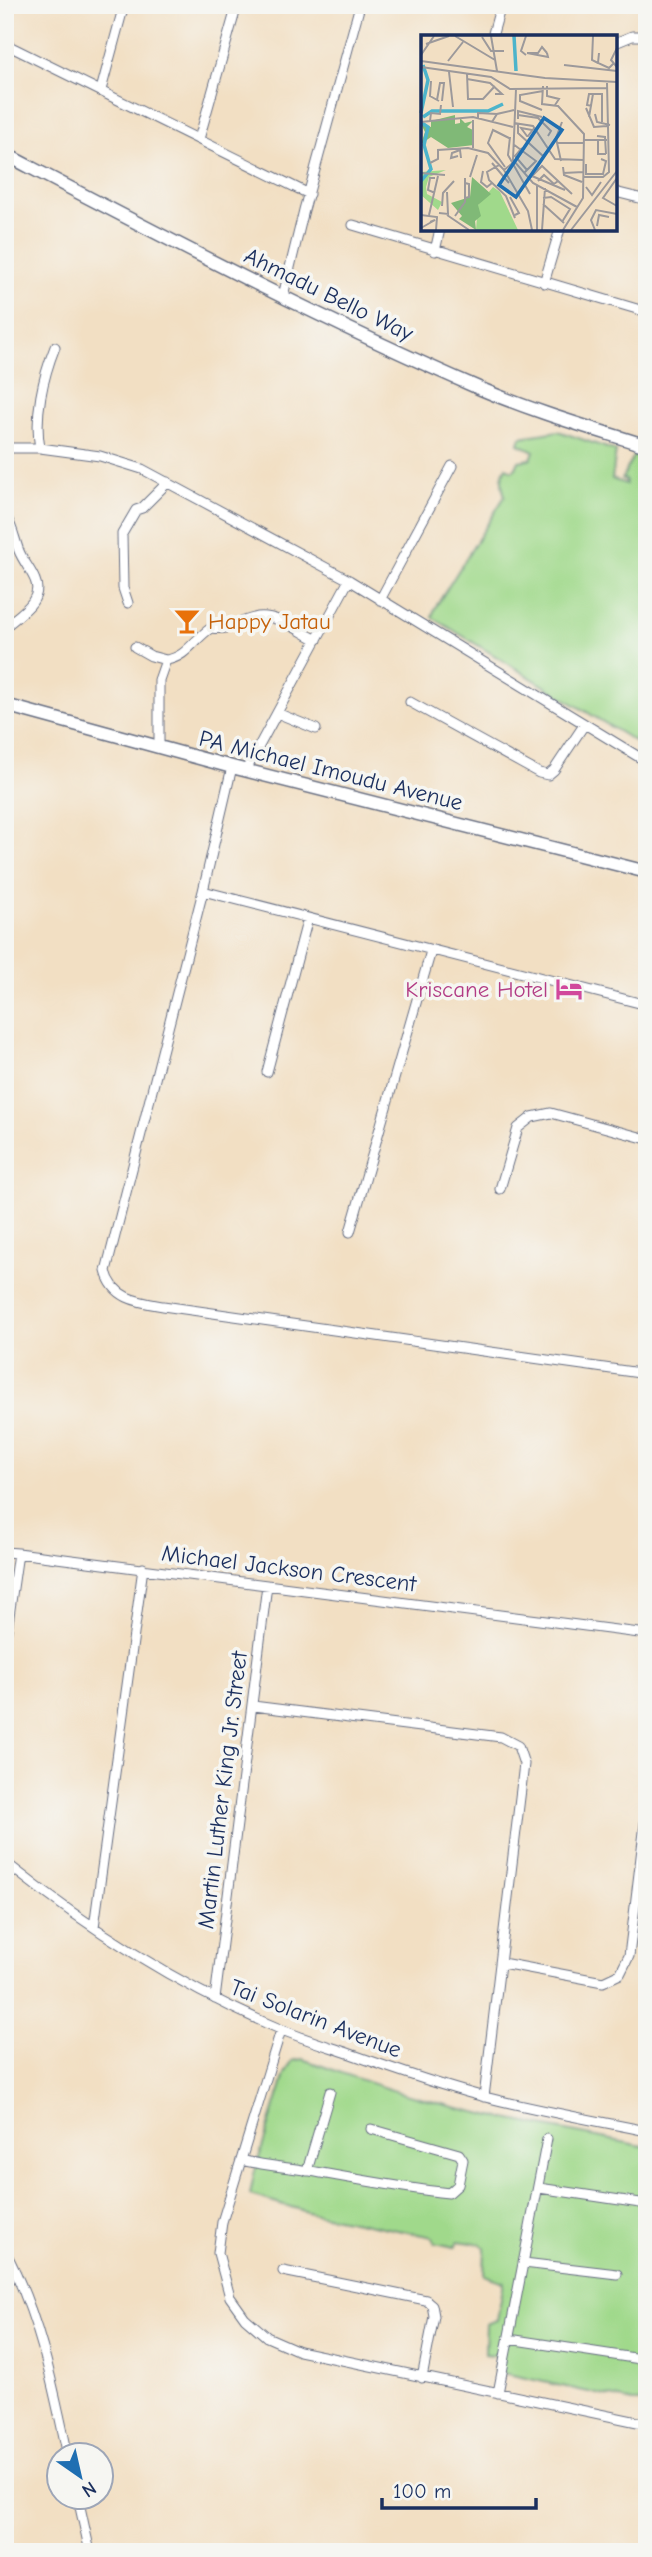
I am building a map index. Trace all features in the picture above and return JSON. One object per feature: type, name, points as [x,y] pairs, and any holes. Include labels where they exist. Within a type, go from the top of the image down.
[{"type":"main road","name":"Ahmadu Bello Way","points":[[5,154],[283,296],[483,389],[542,412],[647,446]]},
{"type":"main road","name":"PA Michael Imoudu Avenue","points":[[5,705],[246,771],[647,872]]},
{"type":"street","points":[[101,90],[124,5]]},
{"type":"street","points":[[199,139],[237,5]]},
{"type":"street","points":[[283,296],[360,5]]},
{"type":"street","points":[[493,35],[501,5]]},
{"type":"street","points":[[617,42],[632,36],[647,36]]},
{"type":"street","points":[[5,44],[309,194]]},
{"type":"street","points":[[617,192],[647,200]]},
{"type":"street","points":[[353,225],[647,312]]},
{"type":"street","points":[[435,251],[440,231]]},
{"type":"street","points":[[544,283],[558,231]]},
{"type":"street","points":[[40,448],[38,436],[42,393],[55,347]]},
{"type":"street","points":[[5,448],[40,448],[100,456],[142,469],[349,580],[647,762]]},
{"type":"street","points":[[380,600],[452,466]]},
{"type":"street","points":[[128,603],[124,588],[123,528],[136,510],[142,508],[168,482]]},
{"type":"street","points":[[5,515],[12,524],[20,553],[36,582],[38,593],[32,603],[5,627]]},
{"type":"street","points":[[246,771],[349,580]]},
{"type":"street","points":[[135,648],[166,660],[183,655],[195,640],[211,628],[225,630],[255,617],[270,617],[317,640]]},
{"type":"street","points":[[159,747],[159,680],[166,660]]},
{"type":"street","points":[[410,702],[539,773],[548,775],[584,725]]},
{"type":"street","points":[[277,713],[316,729]]},
{"type":"street","points":[[232,767],[106,1271],[115,1291],[126,1298],[163,1306],[647,1374]]},
{"type":"street","points":[[203,891],[647,1005]]},
{"type":"street","points":[[267,1072],[308,918]]},
{"type":"street","points":[[350,1232],[430,951]]},
{"type":"street","points":[[500,1189],[518,1128],[532,1117],[551,1113],[647,1139]]},
{"type":"street","name":"Michael Jackson Crescent","points":[[5,1552],[647,1634]]},
{"type":"street","points":[[5,1644],[18,1553]]},
{"type":"street","points":[[94,1927],[143,1568]]},
{"type":"street","name":"Martin Luther King Jr. Street","points":[[215,1999],[267,1585]]},
{"type":"street","points":[[253,1706],[501,1737],[518,1746],[524,1764],[484,2096]]},
{"type":"street","points":[[502,1963],[603,1982],[620,1974],[629,1956],[647,1807]]},
{"type":"street","name":"Tai Solarin Avenue","points":[[5,1862],[94,1927],[215,1999],[281,2030],[417,2078],[484,2096],[647,2131]]},
{"type":"street","points":[[281,2030],[222,2222],[218,2253],[230,2297],[245,2318],[267,2337],[299,2351],[647,2424]]},
{"type":"street","points":[[307,2171],[330,2092]]},
{"type":"street","points":[[241,2160],[449,2193],[458,2185],[463,2160],[459,2154],[371,2129]]},
{"type":"street","points":[[498,2393],[547,2139]]},
{"type":"street","points":[[539,2188],[647,2204]]},
{"type":"street","points":[[5,2250],[36,2324],[65,2442]]},
{"type":"street","points":[[524,2263],[617,2274]]},
{"type":"street","points":[[284,2271],[426,2300],[432,2305],[434,2316],[422,2378]]},
{"type":"street","points":[[509,2339],[647,2360]]},
{"type":"street","points":[[81,2512],[90,2552]]},
{"type":"green space","points":[[558,431],[616,451],[612,479],[626,484],[626,480],[622,479],[634,455],[647,460],[647,482],[643,482],[639,493],[647,495],[647,749],[432,617],[505,496],[502,481],[506,467],[512,471],[519,461],[531,459],[534,451],[519,444],[521,437]]},
{"type":"green space","points":[[302,2059],[390,2090],[448,2105],[647,2147],[647,2402],[633,2402],[494,2371],[496,2355],[485,2354],[486,2324],[497,2320],[504,2282],[484,2275],[485,2248],[480,2244],[458,2241],[455,2247],[435,2243],[433,2237],[311,2213],[250,2195],[285,2074],[292,2061]]},
{"type":"place","name":"Happy Jatau","points":[[187,621]]},
{"type":"place","name":"Kriscane Hotel","points":[[569,989]]}]
